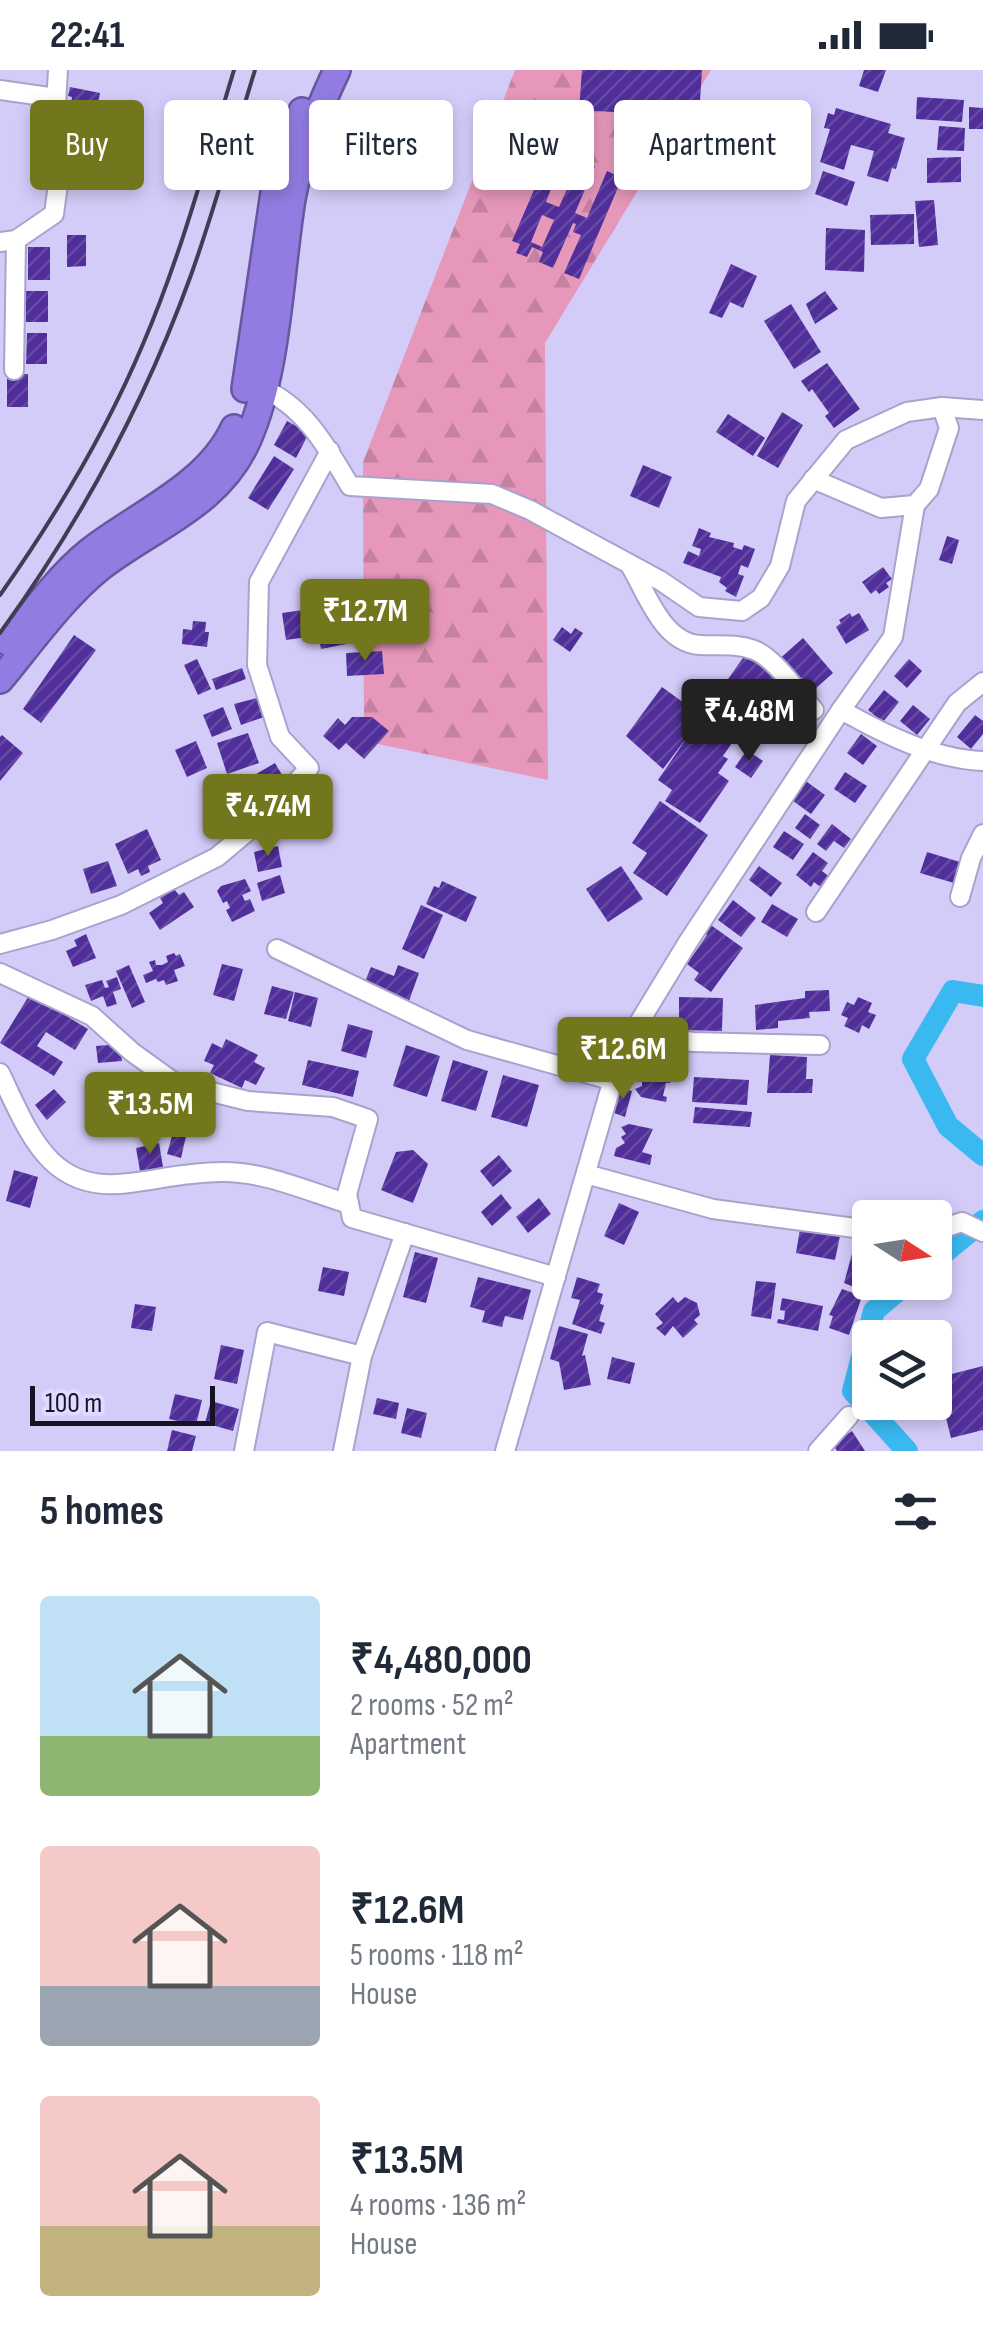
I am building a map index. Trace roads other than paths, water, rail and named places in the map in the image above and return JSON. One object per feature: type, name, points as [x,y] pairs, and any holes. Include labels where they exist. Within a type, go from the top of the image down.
[{"type":"highway","points":[[0,680],[100,568],[188,512],[224,480],[248,439],[275,186],[320,70]]},
{"type":"highway","points":[[0,655],[34,610],[88,553],[176,493],[220,454],[234,431],[255,385],[293,195],[321,103],[337,70]]},
{"type":"street","points":[[14,370],[8,241],[54,214],[60,162],[54,139],[58,70]]},
{"type":"street","points":[[0,90],[56,98]]},
{"type":"street","points":[[255,385],[286,400],[323,439],[350,486],[492,494],[530,510],[662,581],[699,607],[742,610],[761,598],[780,566],[796,500],[846,440],[907,412],[942,406],[983,410]]},
{"type":"street","points":[[505,1451],[622,1052],[688,942],[893,636],[915,505],[930,489],[950,428],[942,406]]},
{"type":"street","points":[[0,944],[121,905],[218,857],[267,815],[308,768],[280,737],[257,665],[258,582],[330,451]]},
{"type":"street","points":[[813,479],[881,508],[915,505]]},
{"type":"street","points":[[631,566],[667,630],[695,645],[731,644],[756,650],[770,660],[814,710]]},
{"type":"street","points":[[816,912],[958,703],[983,682]]},
{"type":"street","points":[[841,710],[926,750],[983,762]]},
{"type":"street","points":[[960,897],[983,834]]},
{"type":"street","points":[[277,948],[467,1040],[614,1081]]},
{"type":"street","points":[[0,973],[92,1016],[175,1083],[248,1101],[333,1107],[368,1120],[347,1194],[352,1218],[556,1277]]},
{"type":"street","points":[[632,1033],[693,1042],[820,1044]]},
{"type":"street","points":[[0,1074],[43,1153],[54,1166],[72,1177],[124,1184],[225,1171],[268,1179],[349,1204]]},
{"type":"street","points":[[586,1174],[713,1209],[852,1228]]},
{"type":"street","points":[[952,1225],[962,1222],[983,1232]]},
{"type":"street","points":[[342,1451],[362,1356],[404,1232]]},
{"type":"street","points":[[244,1451],[267,1332],[362,1356]]},
{"type":"street","points":[[818,1451],[849,1416]]},
{"type":"waterway","points":[[983,996],[953,991],[913,1059],[948,1126],[983,1155]]},
{"type":"waterway","points":[[952,1246],[983,1221]]},
{"type":"waterway","points":[[887,1300],[874,1311],[853,1391],[907,1451]]},
{"type":"railway","points":[[0,595],[78,473],[128,377],[181,242],[234,70]]},
{"type":"railway","points":[[0,633],[83,505],[153,369],[200,250],[255,70]]}]
